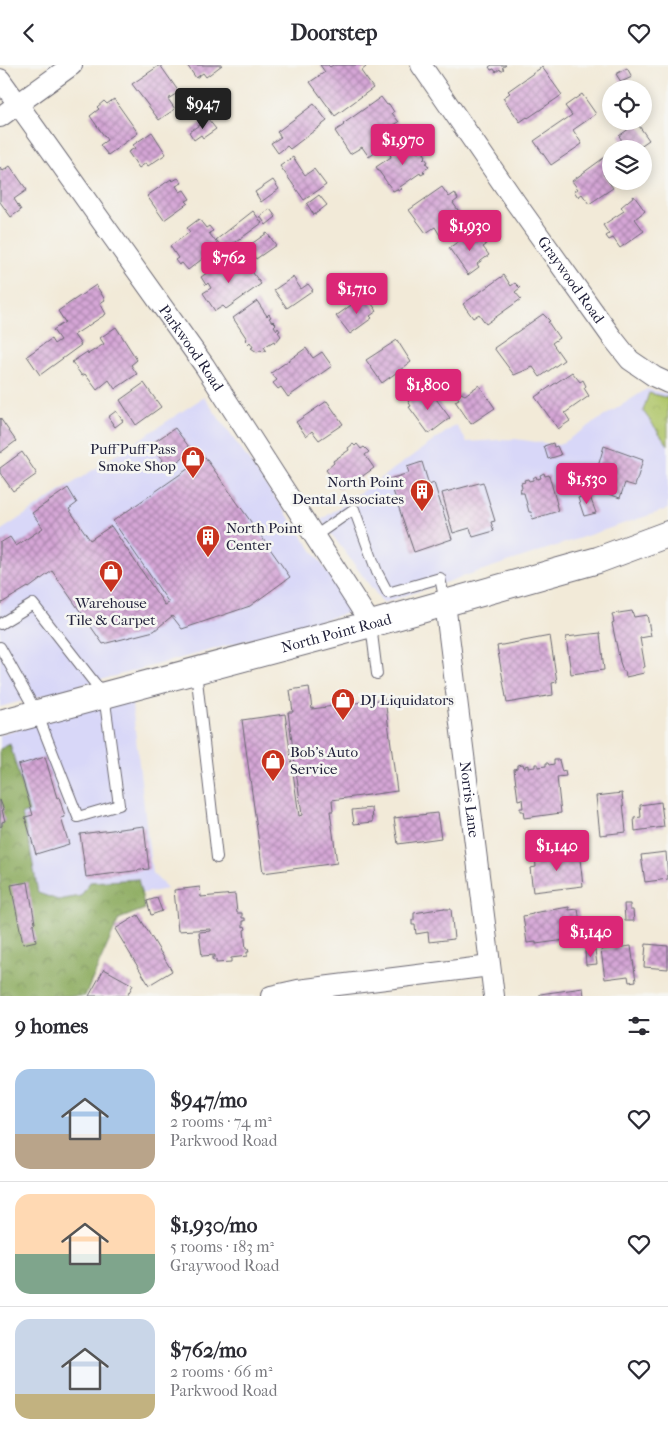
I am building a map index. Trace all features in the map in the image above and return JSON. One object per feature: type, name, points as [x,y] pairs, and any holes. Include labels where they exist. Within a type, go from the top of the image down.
[{"type":"street","points":[[0,117],[72,65]]},
{"type":"street","name":"Graywood Road","points":[[420,65],[611,336],[630,359],[655,377],[668,383]]},
{"type":"street","name":"Parkwood Road","points":[[0,79],[204,365],[371,624]]},
{"type":"street","name":"North Point Road","points":[[0,723],[371,624],[598,560],[668,534]]},
{"type":"street","name":"Norris Lane","points":[[445,603],[494,996]]},
{"type":"street","points":[[271,996],[298,990],[490,966]]},
{"type":"lane","points":[[315,536],[354,509],[377,572],[388,593],[440,578],[445,603]]},
{"type":"lane","points":[[0,624],[33,604],[104,695],[119,805],[78,817],[37,713],[0,647]]},
{"type":"lane","points":[[371,624],[377,674]]},
{"type":"lane","points":[[196,671],[217,858]]},
{"type":"shaded area","points":[[647,389],[668,394],[668,509],[383,603],[321,520],[456,425],[467,442],[515,439],[559,445]]},
{"type":"shaded area","points":[[204,397],[355,611],[0,707],[0,531]]},
{"type":"shaded area","points":[[131,696],[152,873],[168,889],[101,900],[0,996],[0,735]]},
{"type":"green space","points":[[649,393],[668,398],[668,445],[643,411]]},
{"type":"green space","points":[[10,744],[29,812],[22,814],[38,893],[58,900],[81,896],[90,882],[138,879],[145,909],[119,919],[85,996],[0,996],[0,749]]},
{"type":"building","points":[[160,65],[179,92],[168,99],[175,109],[159,120],[132,84]]},
{"type":"building","points":[[187,65],[222,65],[206,77],[203,73],[196,78]]},
{"type":"building","points":[[320,65],[328,65],[330,67],[333,65],[365,65],[366,67],[361,71],[373,88],[335,116],[310,82],[325,72]]},
{"type":"building","points":[[492,65],[506,65],[502,68],[504,69],[496,72],[489,67]]},
{"type":"building","points":[[542,67],[562,95],[520,122],[503,98],[510,93],[508,91]]},
{"type":"building","points":[[627,68],[632,77],[620,80],[616,74]]},
{"type":"building","points":[[582,94],[596,114],[573,130],[582,144],[551,165],[534,141],[572,115],[565,106]]},
{"type":"building","points":[[381,97],[394,112],[392,113],[399,122],[394,125],[401,135],[369,157],[362,147],[350,154],[335,131]]},
{"type":"building","points":[[114,99],[138,133],[108,155],[100,145],[107,140],[90,116],[99,109],[97,107],[104,101],[107,104]]},
{"type":"building","points":[[314,104],[327,121],[290,149],[287,146],[278,153],[271,143],[281,137],[277,132]]},
{"type":"building","points":[[208,119],[216,129],[203,138],[201,135],[194,140],[189,132]]},
{"type":"building","points":[[627,130],[642,130],[649,140],[622,140],[619,136]]},
{"type":"building","points":[[152,132],[166,154],[148,166],[146,163],[139,168],[128,152],[135,148],[133,145]]},
{"type":"building","points":[[406,143],[407,145],[411,143],[413,146],[416,144],[418,153],[422,150],[426,156],[423,159],[425,158],[428,162],[426,163],[429,167],[423,171],[425,173],[421,175],[420,173],[400,187],[402,189],[393,191],[376,167],[391,157],[390,154],[393,152],[394,154],[404,148],[402,145]]},
{"type":"building","points":[[293,157],[305,175],[314,169],[326,185],[304,200],[280,166]]},
{"type":"building","points":[[602,159],[602,190],[610,190],[589,204],[582,194],[578,197],[574,191],[578,189],[572,181]]},
{"type":"building","points":[[10,166],[27,190],[14,199],[21,210],[11,217],[0,202],[0,167],[3,171]]},
{"type":"building","points":[[178,178],[182,183],[176,186],[180,192],[184,190],[190,199],[186,201],[188,203],[164,220],[147,196],[171,179],[173,181]]},
{"type":"building","points":[[273,180],[279,189],[261,202],[255,192]]},
{"type":"building","points":[[442,187],[449,197],[455,193],[458,199],[453,203],[465,220],[441,237],[435,227],[426,233],[409,210]]},
{"type":"building","points":[[319,195],[327,205],[314,215],[307,204]]},
{"type":"building","points":[[634,196],[645,211],[635,219],[644,231],[620,248],[613,238],[609,240],[606,236],[609,234],[603,225],[624,211],[621,207]]},
{"type":"building","points":[[270,209],[276,217],[266,225],[260,216]]},
{"type":"building","points":[[253,211],[262,223],[225,250],[216,240]]},
{"type":"building","points":[[199,219],[206,228],[209,226],[213,231],[209,233],[219,246],[188,270],[182,263],[179,265],[175,260],[178,258],[170,246],[190,232],[187,228]]},
{"type":"building","points":[[473,231],[481,242],[483,240],[486,245],[483,247],[489,255],[477,264],[479,267],[468,275],[449,248]]},
{"type":"building","points":[[267,233],[276,245],[256,259],[247,247]]},
{"type":"building","points":[[227,259],[233,267],[243,259],[245,263],[250,264],[248,266],[261,284],[226,309],[223,306],[215,311],[203,293],[211,288],[208,283],[206,285],[201,277]]},
{"type":"building","points":[[504,275],[511,286],[515,283],[520,288],[515,292],[521,299],[486,324],[479,314],[473,318],[463,304]]},
{"type":"building","points":[[293,277],[301,289],[308,284],[313,290],[287,308],[274,290]]},
{"type":"building","points":[[96,285],[105,300],[100,303],[106,314],[74,335],[81,345],[40,375],[27,356],[51,339],[54,344],[60,340],[53,330],[65,322],[58,311]]},
{"type":"building","points":[[367,297],[377,311],[370,316],[372,318],[350,334],[336,316],[358,300],[360,302]]},
{"type":"building","points":[[257,301],[267,316],[269,314],[271,317],[269,318],[276,324],[274,326],[277,330],[278,328],[281,336],[275,343],[274,341],[264,347],[266,350],[263,352],[261,350],[257,352],[251,348],[253,347],[250,342],[248,344],[245,341],[247,339],[233,318]]},
{"type":"building","points":[[543,314],[550,321],[548,322],[559,338],[552,343],[564,360],[540,377],[533,367],[514,375],[494,348]]},
{"type":"building","points":[[116,327],[137,360],[131,365],[137,374],[115,389],[109,380],[97,390],[85,374],[82,376],[72,362],[104,344],[100,338]]},
{"type":"building","points":[[397,340],[411,362],[382,383],[366,360]]},
{"type":"building","points":[[306,348],[313,358],[322,352],[332,366],[288,397],[281,387],[278,389],[273,383],[277,380],[271,373]]},
{"type":"building","points":[[572,372],[580,382],[583,380],[586,386],[584,388],[589,396],[565,413],[570,421],[558,429],[535,397]]},
{"type":"building","points":[[144,383],[161,407],[136,425],[120,400]]},
{"type":"building","points":[[479,385],[495,408],[471,424],[455,401],[459,399],[457,396],[461,393],[465,395]]},
{"type":"building","points":[[426,388],[450,418],[429,434],[409,407],[411,406],[408,401]]},
{"type":"building","points":[[327,401],[343,424],[319,440],[312,431],[306,436],[296,422]]},
{"type":"building","points":[[116,411],[123,421],[115,427],[108,417]]},
{"type":"building","points":[[0,418],[16,441],[0,453]]},
{"type":"building","points":[[175,428],[192,451],[168,468],[165,464],[162,466],[159,463],[163,460],[151,444]]},
{"type":"building","points":[[553,443],[554,447],[557,446],[561,455],[548,459],[544,446]]},
{"type":"building","points":[[353,444],[355,446],[357,444],[361,449],[364,447],[369,452],[365,455],[374,468],[350,485],[349,483],[340,489],[326,470],[334,463],[333,461],[349,450],[348,448]]},
{"type":"building","points":[[604,446],[643,460],[635,486],[625,483],[620,498],[572,481],[569,470],[578,464],[597,470]]},
{"type":"building","points":[[22,452],[37,474],[13,491],[0,473],[0,468]]},
{"type":"building","name":"North Point Center","points":[[205,457],[290,577],[250,606],[182,629],[172,616],[154,631],[103,644],[52,571],[29,588],[0,604],[0,543],[10,537],[16,546],[43,528],[32,513],[68,488],[77,503],[69,509],[90,540],[111,526],[165,605],[169,603],[113,521]]},
{"type":"building","name":"North Point Dental Associates","points":[[422,462],[429,485],[434,483],[452,539],[414,552],[389,479],[409,473],[407,467]]},
{"type":"building","points":[[544,473],[545,476],[549,475],[558,511],[533,519],[524,493],[521,493],[521,483],[528,479],[529,481],[533,480],[536,476],[537,479],[541,478],[540,475]]},
{"type":"building","points":[[483,482],[495,521],[491,522],[494,531],[473,537],[470,528],[453,533],[442,493]]},
{"type":"building","points":[[589,494],[596,513],[584,516],[578,498]]},
{"type":"building","points":[[632,611],[634,617],[647,615],[651,636],[640,638],[645,667],[643,667],[644,673],[626,677],[620,662],[612,614]]},
{"type":"building","points":[[600,633],[604,670],[571,674],[566,637]]},
{"type":"building","points":[[550,636],[557,682],[552,683],[553,695],[507,703],[497,646]]},
{"type":"building","points":[[309,687],[312,709],[385,699],[397,791],[332,800],[333,811],[330,811],[337,863],[263,873],[242,720],[285,714],[299,816],[302,815],[288,712],[293,712],[290,690]]},
{"type":"building","points":[[45,757],[57,798],[59,797],[65,817],[61,818],[69,844],[36,854],[25,817],[33,815],[18,765]]},
{"type":"building","points":[[554,760],[559,760],[562,772],[565,771],[566,776],[557,777],[561,813],[524,818],[523,811],[520,811],[520,808],[523,808],[522,799],[518,800],[514,769],[517,768],[517,765],[523,764],[524,768],[528,765],[528,768],[535,767],[535,764],[538,764],[538,767],[546,766],[546,763],[549,765],[554,764]]},
{"type":"building","points":[[622,793],[626,832],[600,835],[596,796]]},
{"type":"building","points":[[0,800],[4,810],[2,810],[5,821],[2,822],[0,827]]},
{"type":"building","points":[[661,802],[664,827],[635,831],[634,818],[641,817],[640,805]]},
{"type":"building","points":[[372,808],[373,822],[354,824],[352,810]]},
{"type":"building","points":[[437,813],[441,838],[398,844],[394,818]]},
{"type":"building","points":[[144,826],[149,869],[86,877],[80,834]]},
{"type":"building","points":[[579,850],[583,886],[533,892],[530,868],[536,867],[535,856]]},
{"type":"building","points":[[666,852],[668,879],[645,882],[641,855]]},
{"type":"building","points":[[28,882],[36,941],[23,944],[11,885]]},
{"type":"building","points":[[200,887],[201,897],[235,894],[237,913],[242,913],[242,918],[245,918],[243,927],[245,926],[246,929],[244,930],[246,949],[249,952],[247,952],[247,956],[231,958],[231,962],[216,963],[216,960],[212,959],[215,955],[202,956],[199,932],[211,931],[211,929],[178,931],[174,890]]},
{"type":"building","points":[[157,898],[162,911],[151,915],[147,901]]},
{"type":"building","points":[[624,904],[630,904],[630,910],[633,910],[634,921],[625,921]]},
{"type":"building","points":[[569,907],[569,910],[578,909],[582,936],[536,944],[536,942],[527,943],[523,916]]},
{"type":"building","points":[[444,908],[451,909],[454,939],[429,942],[428,932],[416,934],[415,925],[412,925],[414,913]]},
{"type":"building","points":[[138,915],[172,971],[149,985],[115,929]]},
{"type":"building","points":[[646,944],[668,946],[668,969],[644,967]]},
{"type":"building","points":[[631,946],[636,981],[629,982],[628,976],[605,979],[601,950]]},
{"type":"building","points":[[595,950],[597,964],[586,965],[585,951]]},
{"type":"building","points":[[104,969],[133,985],[127,996],[89,996]]},
{"type":"building","points":[[583,988],[584,996],[540,996],[540,994]]},
{"type":"place","name":"Puff Puff Pass Smoke Shop","points":[[193,479]]},
{"type":"place","name":"North Point Dental Associates","points":[[422,512]]},
{"type":"place","name":"North Point Center","points":[[208,558]]},
{"type":"place","name":"Warehouse Tile & Carpet","points":[[111,593]]},
{"type":"place","name":"DJ Liquidators","points":[[343,721]]},
{"type":"place","name":"Bob’s Auto Service","points":[[273,782]]}]
